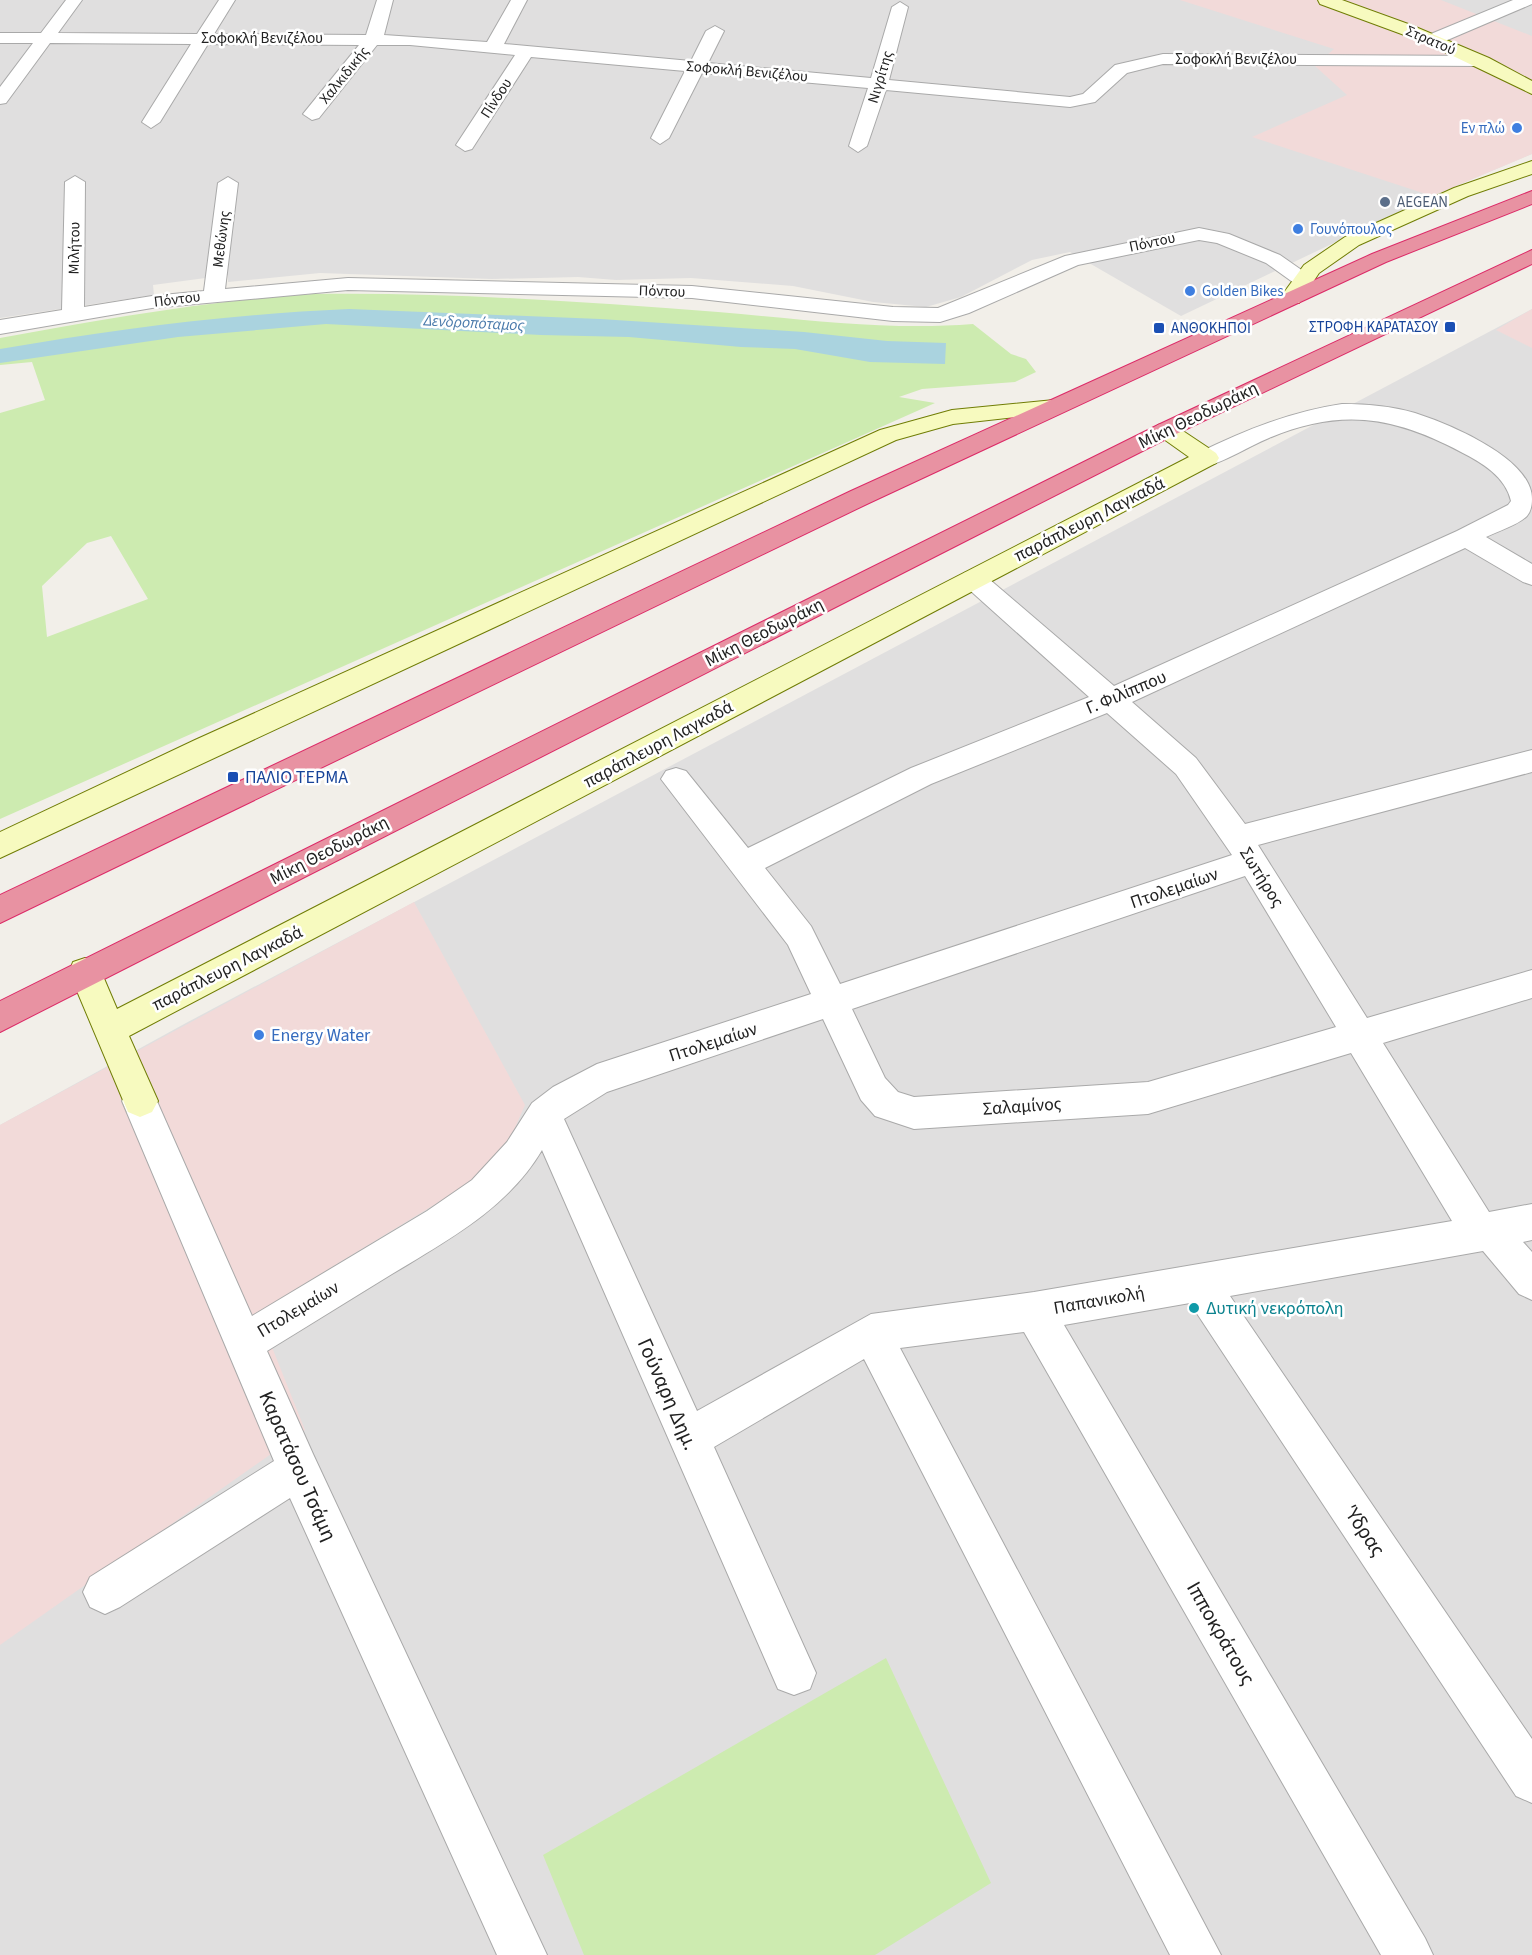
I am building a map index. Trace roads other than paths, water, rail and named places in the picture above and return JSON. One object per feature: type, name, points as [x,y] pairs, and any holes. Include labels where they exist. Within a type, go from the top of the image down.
[{"type":"highway","points":[[0,910],[618,612],[1054,407],[1448,228],[1532,197]]},
{"type":"highway","name":"Μίκη Θεοδωράκη","points":[[0,1017],[85,972],[1166,430],[1532,256]]},
{"type":"street","points":[[0,99],[74,0]]},
{"type":"street","points":[[151,122],[227,0]]},
{"type":"street","name":"Χαλκιδικής","points":[[312,114],[374,38],[385,0]]},
{"type":"street","points":[[493,47],[519,0]]},
{"type":"street","name":"Στρατού","points":[[1326,0],[1432,40],[1480,61],[1532,89]]},
{"type":"street","points":[[1432,40],[1527,0]]},
{"type":"street","name":"Νιγρίτης","points":[[858,146],[879,83],[900,7]]},
{"type":"street","points":[[660,138],[715,31]]},
{"type":"street","name":"Σοφοκλή Βενιζέλου","points":[[0,38],[374,38],[493,47],[1074,102],[1089,98],[1121,69],[1162,59],[1480,61]]},
{"type":"street","name":"Πίνδου","points":[[465,145],[526,51]]},
{"type":"street","points":[[1291,298],[1302,278],[1321,260],[1352,241],[1461,192],[1532,167]]},
{"type":"street","name":"Μιλήτου","points":[[73,313],[75,182]]},
{"type":"street","name":"Μεθώνης","points":[[214,294],[228,183]]},
{"type":"street","name":"Πόντου","points":[[0,327],[73,313],[214,294],[348,284],[711,294],[872,312],[940,315],[1072,260],[1199,234],[1222,238],[1264,256],[1302,278]]},
{"type":"street","points":[[0,846],[215,743],[888,435],[952,417],[1054,407]]},
{"type":"street","points":[[1166,430],[1207,458],[1258,433],[1300,418],[1338,410],[1374,410],[1416,421],[1460,440],[1524,483]]},
{"type":"street","name":"παράπλευρη Λαγκαδά","points":[[110,1029],[1207,458]]},
{"type":"street","name":"Γ. Φιλίππου","points":[[744,864],[921,776],[1112,699],[1507,517],[1519,509],[1522,503],[1521,491],[1524,483]]},
{"type":"street","points":[[1466,537],[1532,576]]},
{"type":"street","name":"Σωτήρος","points":[[973,579],[1186,766],[1245,850],[1485,1232],[1532,1281]]},
{"type":"street","name":"Πτολεμαίων","points":[[243,1343],[440,1224],[485,1192],[520,1154],[544,1114],[565,1098],[597,1080],[833,1003],[1245,850],[1532,761]]},
{"type":"street","name":"Σαλαμίνος","points":[[676,779],[800,936],[873,1089],[887,1105],[914,1113],[1148,1098],[1532,984]]},
{"type":"street","name":"Καρατάσου Τσάμη","points":[[85,972],[298,1469],[522,1955]]},
{"type":"street","name":"Γούναρη Δημ.","points":[[544,1114],[794,1673]]},
{"type":"street","name":"Παπανικολή","points":[[688,1439],[871,1333],[1034,1311],[1532,1222]]},
{"type":"street","name":"Ύδρας","points":[[1199,1282],[1532,1780]]},
{"type":"street","name":"Ιπποκράτους","points":[[1034,1311],[1408,1955]]},
{"type":"street","points":[[871,1333],[1196,1955]]},
{"type":"street","points":[[105,1592],[298,1469]]},
{"type":"water","name":"Δενδροπόταμος","points":[[349,309],[600,319],[804,332],[887,341],[946,343],[945,364],[870,362],[795,349],[741,347],[629,337],[326,324],[178,337],[0,363],[0,349],[87,335],[174,323]]},
{"type":"place","name":"Εν πλώ","points":[[1517,128]]},
{"type":"place","name":"AEGEAN","points":[[1385,202]]},
{"type":"place","name":"Γουνόπουλος","points":[[1298,229]]},
{"type":"place","name":"Golden Bikes","points":[[1190,291]]},
{"type":"place","name":"ΣΤΡΟΦΗ ΚΑΡΑΤΑΣΟΥ","points":[[1450,327]]},
{"type":"place","name":"ΑΝΘΟΚΗΠΟΙ","points":[[1159,328]]},
{"type":"place","name":"ΠΑΛΙΟ ΤΕΡΜΑ","points":[[233,777]]},
{"type":"place","name":"Energy Water","points":[[259,1035]]},
{"type":"place","name":"Δυτική νεκρόπολη","points":[[1194,1308]]}]
